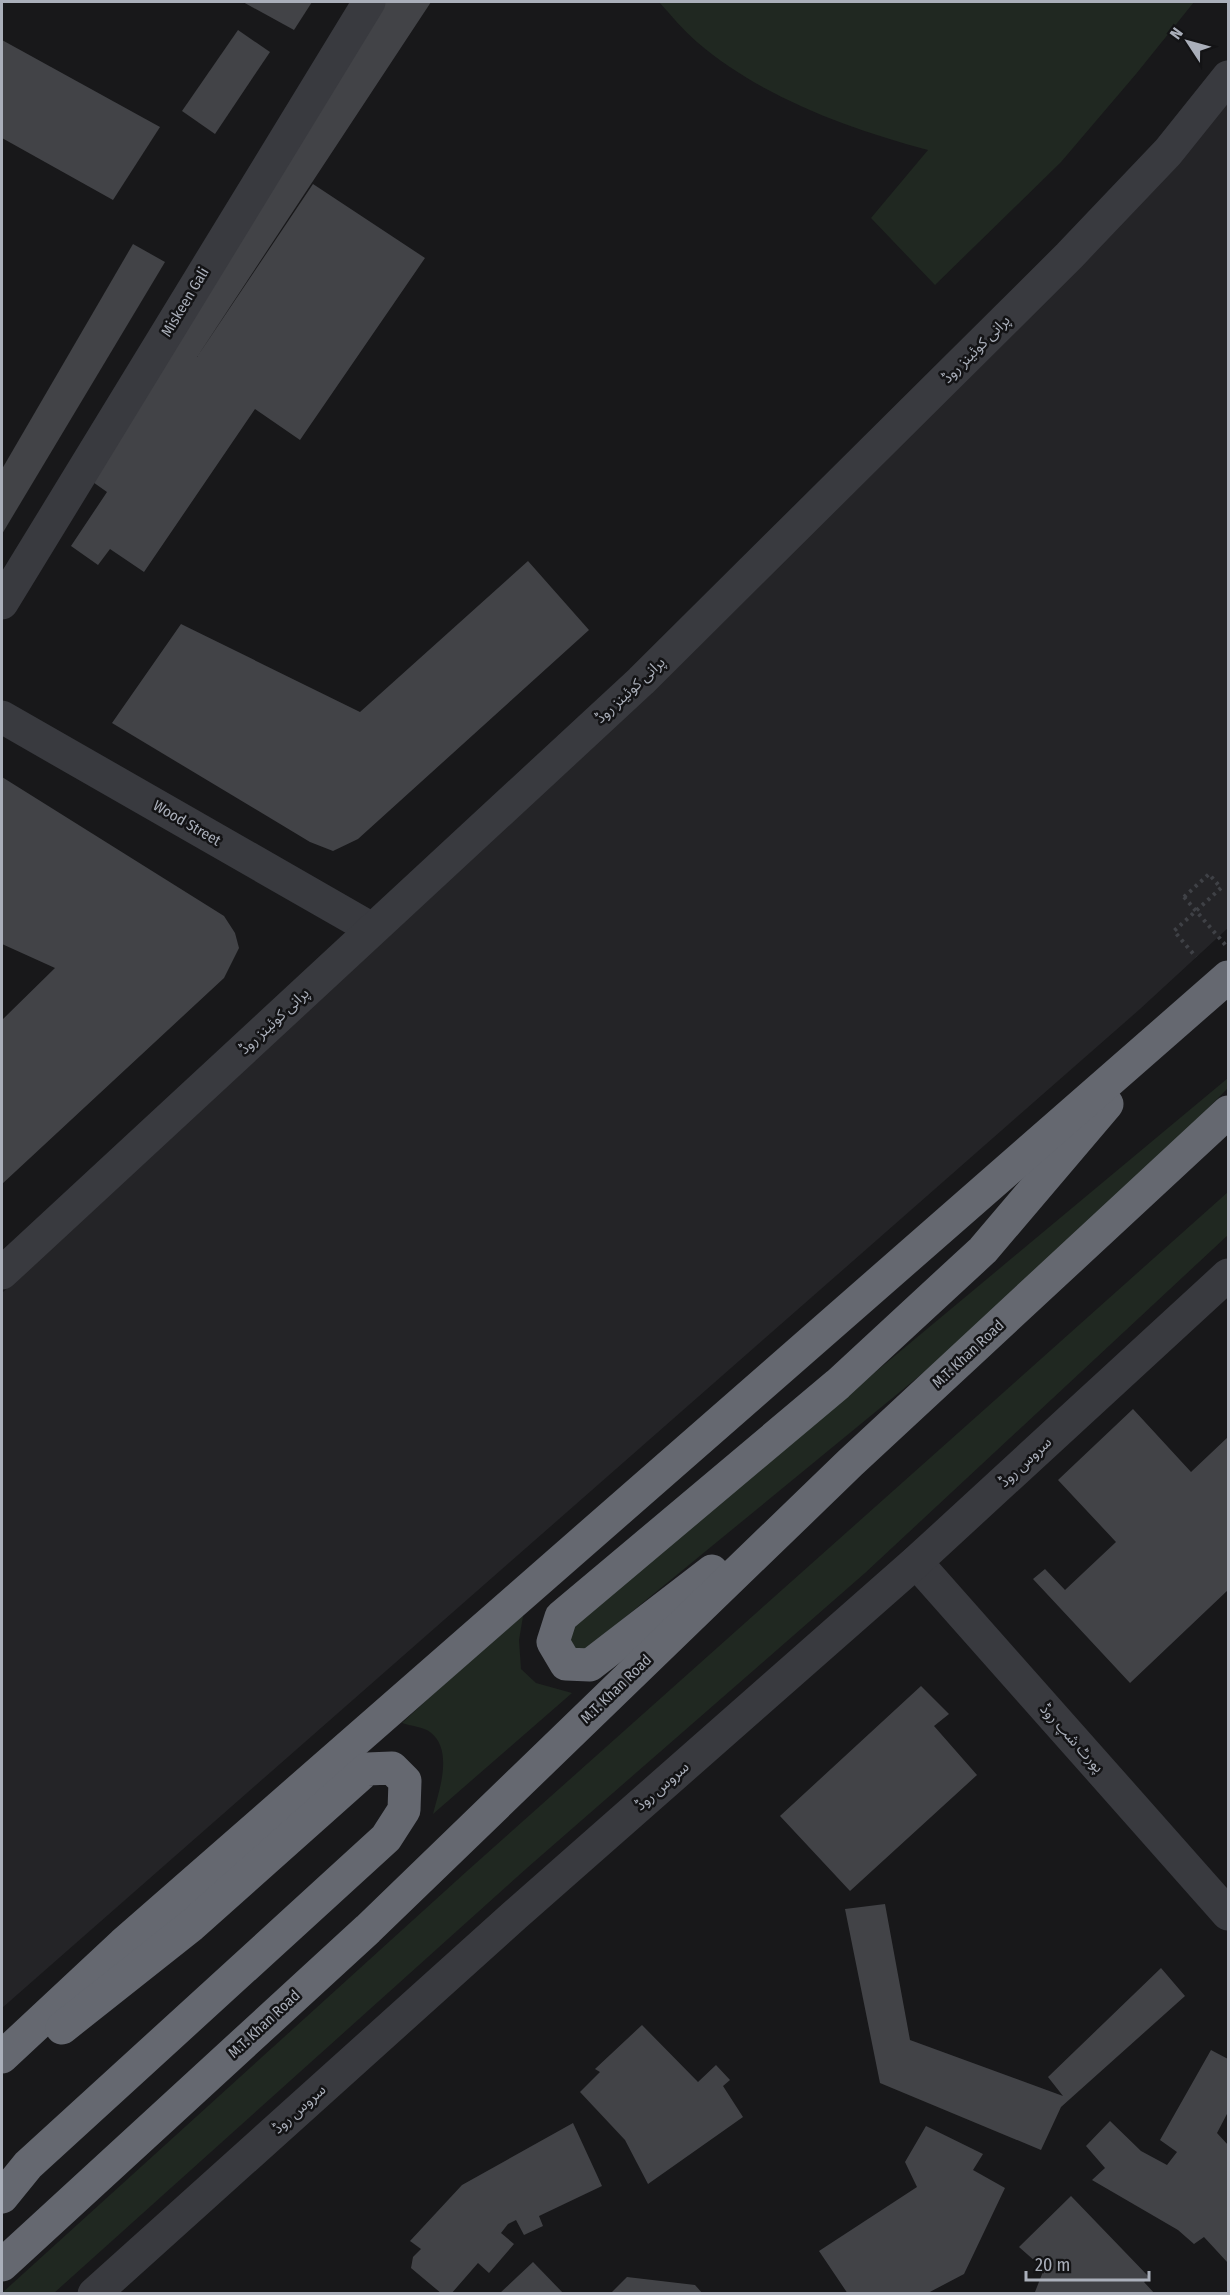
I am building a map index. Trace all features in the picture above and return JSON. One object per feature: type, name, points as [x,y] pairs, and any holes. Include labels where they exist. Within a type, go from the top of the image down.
[{"type":"highway","points":[[2,2057],[141,1928],[1228,977]]},
{"type":"highway","points":[[850,1463],[590,1665],[566,1664],[553,1642],[561,1617],[838,1384],[983,1250],[1180,1018]]},
{"type":"highway","name":"M.T. Khan Road","points":[[2,2265],[368,1929],[850,1463],[1228,1112]]},
{"type":"highway","points":[[2,2075],[192,1925],[367,1769],[392,1768],[405,1781],[404,1810],[386,1838],[28,2165],[2,2198]]},
{"type":"street","name":"Miskeen Gali","points":[[2,603],[369,2]]},
{"type":"street","name":"پرانی کوئینز روڈ","points":[[2,1273],[641,681],[801,524],[1168,152],[1228,77]]},
{"type":"street","name":"Wood Street","points":[[2,717],[372,929]]},
{"type":"street","name":"سروس روڈ","points":[[94,2294],[506,1923],[916,1563],[1228,1275]]},
{"type":"street","name":"پورٹ شپ روڈ","points":[[916,1563],[1228,1914]]},
{"type":"path","points":[[1173,931],[1221,888],[1209,874],[1184,897],[1228,948]]},
{"type":"shaded area","points":[[659,2],[1194,2],[1061,162],[935,285],[871,218],[928,150],[836,121],[777,95],[722,62],[697,42]]},
{"type":"shaded area","points":[[1228,77],[1228,928],[1140,1009],[2,2008],[2,1293],[384,928]]},
{"type":"shaded area","points":[[1228,1078],[1228,1088],[1051,1268],[584,1651],[573,1651],[565,1638],[572,1625]]},
{"type":"shaded area","points":[[1228,1192],[1228,1235],[865,1573],[527,1868],[54,2293],[2,2293],[466,1872]]},
{"type":"shaded area","points":[[524,1610],[519,1640],[521,1669],[536,1683],[572,1693],[433,1814],[443,1771],[441,1749],[437,1740],[427,1730],[402,1723]]},
{"type":"building","points":[[243,2],[312,2],[294,30]]},
{"type":"building","points":[[385,2],[431,2],[197,357],[313,184],[425,258],[300,440],[255,409],[144,572],[110,549],[98,565],[71,546],[107,492],[90,480]]},
{"type":"building","points":[[238,30],[270,52],[215,134],[182,111]]},
{"type":"building","points":[[2,40],[160,127],[113,200],[2,138]]},
{"type":"building","points":[[133,244],[165,262],[2,534],[2,469]]},
{"type":"building","points":[[528,561],[589,630],[358,839],[333,851],[310,842],[112,723],[181,624],[360,712]]},
{"type":"building","points":[[2,777],[224,916],[235,933],[239,948],[224,978],[2,1184],[2,1020],[55,968],[2,944]]},
{"type":"building","points":[[1133,1409],[1191,1472],[1228,1437],[1228,1590],[1130,1683],[1033,1579],[1045,1569],[1065,1590],[1116,1542],[1058,1480]]},
{"type":"building","points":[[921,1686],[949,1714],[934,1726],[977,1775],[850,1891],[780,1816]]},
{"type":"building","points":[[885,1904],[910,2040],[1063,2096],[1048,2077],[1161,1968],[1185,1996],[1061,2107],[1041,2150],[880,2083],[845,1909]]},
{"type":"building","points":[[642,2025],[698,2082],[716,2065],[730,2080],[723,2086],[743,2117],[648,2184],[625,2140],[580,2092],[600,2072],[595,2069]]},
{"type":"building","points":[[1211,2050],[1228,2059],[1228,2112],[1217,2133],[1228,2145],[1228,2263],[1204,2237],[1194,2244],[1178,2230],[1092,2180],[1105,2168],[1086,2146],[1110,2121],[1141,2151],[1167,2165],[1177,2152],[1160,2140]]},
{"type":"building","points":[[573,2123],[602,2186],[539,2216],[543,2226],[524,2235],[516,2220],[508,2224],[501,2233],[514,2244],[489,2273],[478,2263],[451,2294],[442,2294],[411,2268],[413,2257],[421,2249],[410,2241],[462,2185]]},
{"type":"building","points":[[926,2126],[983,2154],[973,2170],[1005,2188],[964,2274],[926,2294],[848,2294],[819,2251],[917,2187],[905,2162]]},
{"type":"building","points":[[1071,2196],[1149,2277],[1144,2282],[1155,2294],[1035,2292],[1044,2269],[1019,2247]]},
{"type":"building","points":[[533,2262],[564,2294],[499,2294]]},
{"type":"building","points":[[627,2277],[695,2285],[703,2294],[610,2294]]}]
